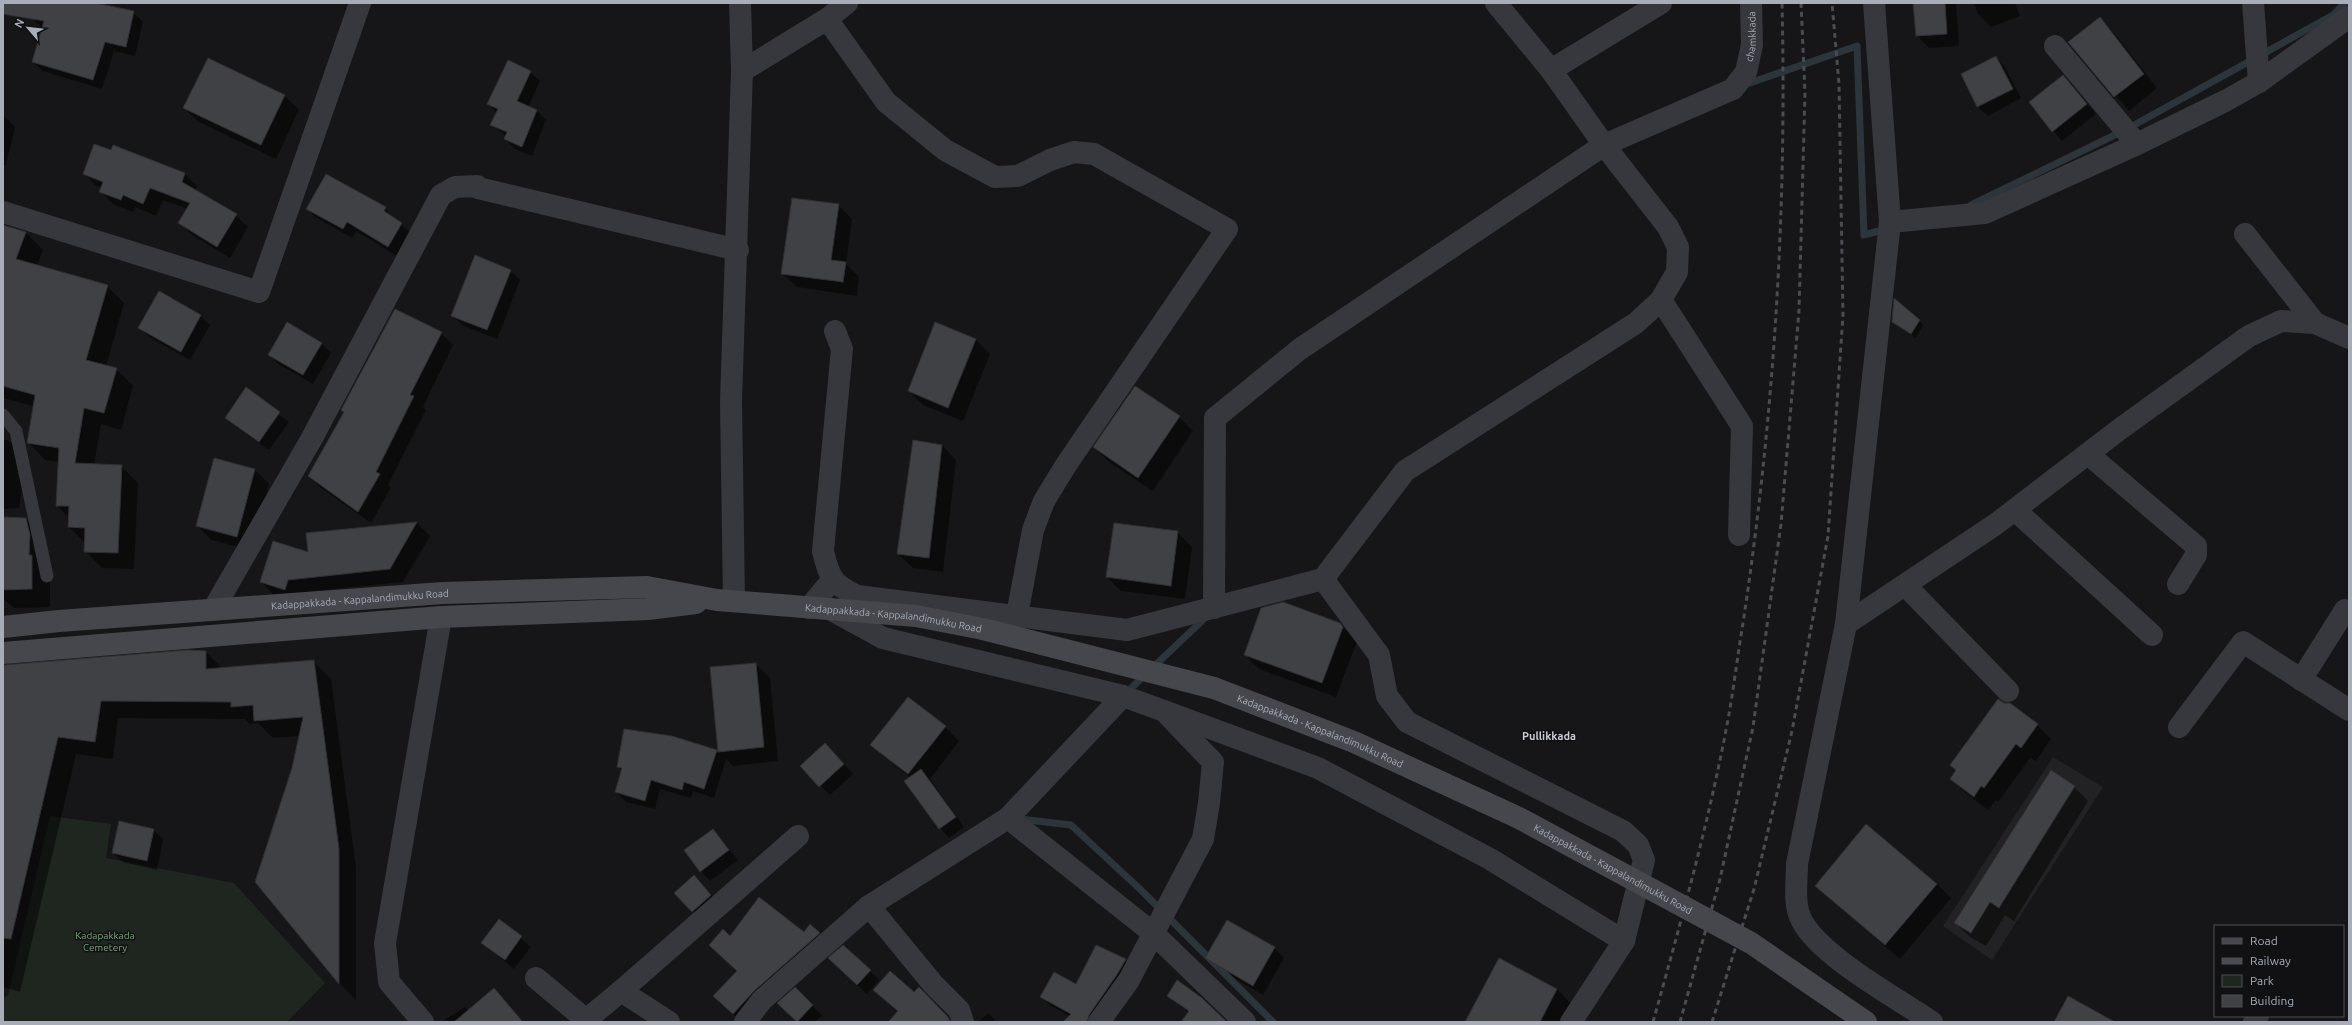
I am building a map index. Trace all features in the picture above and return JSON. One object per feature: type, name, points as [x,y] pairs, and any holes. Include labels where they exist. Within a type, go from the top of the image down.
[{"type":"main road","name":"Kadappakkada - Kappalandimukku Road","points":[[3,627],[59,621],[443,593],[647,588],[726,600],[916,616],[983,629],[1214,688],[1354,742],[1519,818],[1751,943],[1866,1022]]},
{"type":"main road","name":"Kadappakkada - Kappalandimukku Road","points":[[3,653],[441,617],[648,609],[726,600]]},
{"type":"street","points":[[3,212],[259,292],[360,3]]},
{"type":"street","points":[[726,600],[731,401],[738,250],[742,71],[740,3]]},
{"type":"street","points":[[742,71],[827,19],[847,3]]},
{"type":"street","points":[[835,331],[842,349],[823,551],[827,570],[840,588],[858,596],[1127,630],[1323,579],[1405,471],[1636,322],[1661,300],[1677,272],[1678,247],[1668,227],[1604,145],[1551,70],[1496,3]]},
{"type":"street","points":[[1551,70],[1661,3]]},
{"type":"street","name":"chamkkada","points":[[1604,145],[1733,89],[1746,72],[1752,45],[1751,3]]},
{"type":"street","points":[[1874,3],[1890,222],[1846,624],[1797,864],[1796,897],[1802,921],[1824,949],[1932,1022]]},
{"type":"street","points":[[2253,3],[2259,82]]},
{"type":"street","points":[[1890,222],[1985,213],[2137,144],[2259,82],[2349,17]]},
{"type":"street","points":[[827,19],[886,102],[945,150],[995,176],[1018,176],[1050,160],[1074,152],[1094,154],[1227,229],[1066,465],[1044,501],[1033,530],[1017,615]]},
{"type":"street","points":[[2055,46],[2137,144]]},
{"type":"street","points":[[1214,608],[1215,418],[1300,349],[1604,145]]},
{"type":"street","points":[[213,610],[312,438],[441,195],[455,187],[477,186],[478,188],[738,250]]},
{"type":"street","points":[[2245,234],[2315,323]]},
{"type":"street","points":[[1661,300],[1742,426],[1739,535]]},
{"type":"street","points":[[1846,624],[2015,510],[2088,454],[2249,336],[2281,321],[2315,323],[2349,338]]},
{"type":"street","points":[[2088,454],[2196,546],[2196,555],[2178,584]]},
{"type":"street","points":[[2015,510],[2152,634]]},
{"type":"street","points":[[833,579],[820,608],[883,638],[1123,696],[1318,768],[1490,860],[1624,941]]},
{"type":"street","points":[[1323,579],[1379,655],[1387,696],[1407,722],[1623,831],[1638,845],[1644,860],[1624,941],[1571,1022]]},
{"type":"street","points":[[1905,585],[2008,691]]},
{"type":"street","points":[[2300,680],[2345,610],[2349,613]]},
{"type":"street","points":[[423,1022],[389,982],[385,943],[441,617]]},
{"type":"street","points":[[2179,727],[2243,642],[2300,680],[2349,710]]},
{"type":"street","points":[[745,1022],[762,1000],[869,906],[1008,818],[1123,696]]},
{"type":"street","points":[[1099,1022],[1129,980],[1203,839],[1209,803],[1213,762],[1164,712]]},
{"type":"street","points":[[1008,818],[1153,933],[1245,1022]]},
{"type":"street","points":[[536,978],[586,1020],[622,991],[798,836]]},
{"type":"street","points":[[869,906],[934,984],[959,1010],[963,1022]]},
{"type":"street","points":[[622,991],[669,1022]]},
{"type":"lane","points":[[3,415],[16,431],[47,576]]},
{"type":"shaded area","points":[[2053,757],[2103,787],[1992,960],[1943,926]]},
{"type":"green space","name":"Kadapakkada Cemetery","points":[[50,816],[111,824],[106,858],[234,883],[325,983],[287,1022],[3,1022],[3,998],[8,995]]},
{"type":"building","points":[[3,3],[96,3],[134,11],[126,47],[105,42],[93,80],[32,62],[44,21],[3,14]]},
{"type":"building","points":[[1913,3],[1945,3],[1947,34],[1916,36]]},
{"type":"building","points":[[2100,17],[2144,74],[2114,97],[2068,42]]},
{"type":"building","points":[[1996,56],[2013,89],[1977,107],[1961,74]]},
{"type":"building","points":[[208,58],[285,95],[261,145],[183,108]]},
{"type":"building","points":[[508,60],[531,71],[517,101],[537,110],[522,147],[504,139],[507,132],[490,125],[498,109],[487,104]]},
{"type":"building","points":[[2063,75],[2087,104],[2052,132],[2029,102]]},
{"type":"building","points":[[94,144],[111,150],[113,145],[185,173],[182,182],[237,214],[217,247],[178,223],[190,203],[150,188],[143,204],[123,195],[121,200],[99,192],[103,182],[83,174]]},
{"type":"building","points":[[326,174],[386,207],[384,211],[402,223],[388,247],[347,222],[343,229],[306,209]]},
{"type":"building","points":[[792,198],[839,204],[831,260],[846,262],[843,282],[781,274]]},
{"type":"building","points":[[3,225],[26,232],[16,259],[108,285],[86,360],[117,368],[104,413],[84,408],[75,463],[122,465],[118,553],[84,552],[85,528],[68,527],[69,506],[56,506],[59,448],[27,443],[35,395],[3,386]]},
{"type":"building","points":[[475,255],[511,270],[487,330],[451,316]]},
{"type":"building","points":[[159,291],[201,315],[181,352],[138,328]]},
{"type":"building","points":[[1894,298],[1920,320],[1911,334],[1892,322]]},
{"type":"building","points":[[395,309],[442,332],[410,395],[414,396],[376,472],[380,474],[358,512],[308,476],[344,412],[341,410]]},
{"type":"building","points":[[287,322],[322,343],[303,375],[268,355]]},
{"type":"building","points":[[935,322],[976,339],[948,408],[908,391]]},
{"type":"building","points":[[1135,386],[1180,416],[1138,478],[1093,447]]},
{"type":"building","points":[[246,387],[280,412],[259,442],[225,418]]},
{"type":"building","points":[[913,440],[942,445],[929,558],[897,554]]},
{"type":"building","points":[[214,458],[255,469],[237,537],[196,526]]},
{"type":"building","points":[[3,517],[26,518],[30,535],[29,555],[32,555],[32,589],[3,590]]},
{"type":"building","points":[[417,522],[390,569],[288,580],[285,590],[260,582],[273,541],[308,552],[306,533]]},
{"type":"building","points":[[1114,523],[1178,531],[1171,586],[1106,577]]},
{"type":"building","points":[[1283,602],[1340,623],[1343,627],[1322,683],[1244,655],[1261,608]]},
{"type":"building","points":[[187,650],[206,651],[206,669],[314,660],[339,849],[339,984],[255,882],[292,768],[303,717],[254,721],[253,705],[231,707],[231,702],[101,701],[95,742],[58,737],[11,939],[3,938],[3,665]]},
{"type":"building","points":[[756,663],[764,747],[718,752],[710,667]]},
{"type":"building","points":[[908,697],[946,726],[908,774],[870,745]]},
{"type":"building","points":[[1998,699],[2004,703],[2010,703],[2038,724],[2021,748],[2016,744],[1984,788],[1981,786],[1974,797],[1950,779],[1956,770],[1950,765]]},
{"type":"building","points":[[624,729],[672,736],[717,750],[704,789],[684,782],[682,790],[651,780],[645,801],[615,792],[622,768],[617,767]]},
{"type":"building","points":[[825,743],[844,764],[819,787],[800,766]]},
{"type":"building","points":[[921,769],[956,817],[939,829],[904,781]]},
{"type":"building","points":[[2051,770],[2075,786],[1999,908],[1990,902],[1971,933],[1954,923]]},
{"type":"building","points":[[119,821],[154,829],[147,861],[112,853]]},
{"type":"building","points":[[1866,824],[1937,884],[1885,945],[1815,886]]},
{"type":"building","points":[[713,829],[729,850],[700,872],[684,850]]},
{"type":"building","points":[[694,875],[711,895],[692,912],[674,893]]},
{"type":"building","points":[[759,897],[804,932],[810,924],[820,933],[754,991],[733,1014],[713,996],[737,971],[709,945],[723,929],[730,936]]},
{"type":"building","points":[[499,919],[522,936],[505,960],[481,943]]},
{"type":"building","points":[[1227,920],[1275,947],[1253,986],[1205,958]]},
{"type":"building","points":[[843,945],[871,970],[857,985],[828,958]]},
{"type":"building","points":[[1096,945],[1126,959],[1089,1015],[1087,1022],[1063,1022],[1071,1014],[1040,997],[1054,972],[1076,984]]},
{"type":"building","points":[[1499,958],[1557,989],[1540,1022],[1465,1022]]},
{"type":"building","points":[[890,971],[914,992],[919,987],[948,1017],[950,1022],[888,1022],[898,1011],[873,990]]},
{"type":"building","points":[[1177,980],[1202,998],[1227,1022],[1181,1022],[1189,1011],[1167,996]]},
{"type":"building","points":[[795,987],[813,1005],[797,1022],[777,1003]]},
{"type":"building","points":[[494,988],[523,1022],[454,1022]]},
{"type":"building","points":[[2068,996],[2115,1022],[2054,1022]]},
{"type":"waterway","points":[[1971,205],[2127,129],[2333,15],[2345,3]]},
{"type":"waterway","points":[[1744,85],[1857,46],[1864,235],[1886,229]]},
{"type":"waterway","points":[[1125,694],[1206,617]]},
{"type":"waterway","points":[[1020,819],[1071,825],[1142,891],[1273,1022]]},
{"type":"railway","points":[[1653,1022],[1692,877],[1719,767],[1731,704],[1754,546],[1763,469],[1776,314],[1782,158],[1782,3]]},
{"type":"railway","points":[[1680,1022],[1720,879],[1753,727],[1781,524],[1799,311],[1805,93],[1801,3]]},
{"type":"railway","points":[[1712,1022],[1754,889],[1792,731],[1828,536],[1843,315],[1839,84],[1832,3]]},
{"type":"district","name":"Pullikkada","points":[[1549,736]]}]
